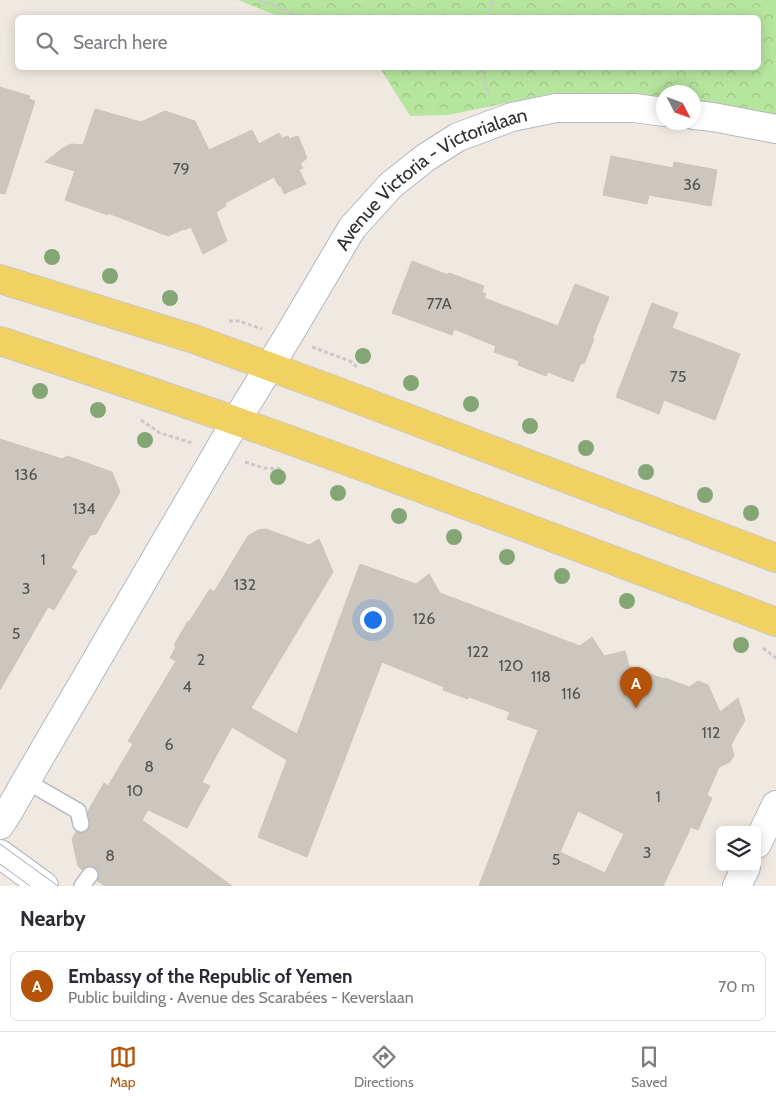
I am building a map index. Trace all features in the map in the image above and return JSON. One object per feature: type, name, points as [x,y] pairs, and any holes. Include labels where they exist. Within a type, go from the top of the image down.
[{"type":"main road","points":[[0,279],[194,339],[776,558]]},
{"type":"main road","points":[[0,341],[306,446],[776,622]]},
{"type":"street","name":"Avenue Victoria - Victorialaan","points":[[0,825],[10,811],[26,780],[236,421],[352,228],[390,185],[458,136],[512,117],[556,108],[634,108],[656,111]]},
{"type":"street","points":[[701,116],[776,129]]},
{"type":"street","points":[[761,836],[776,805]]},
{"type":"street","points":[[0,854],[44,886]]},
{"type":"street","points":[[737,886],[744,871]]},
{"type":"lane","points":[[26,780],[78,812],[81,824]]},
{"type":"path","points":[[259,0],[297,15]]},
{"type":"path","points":[[490,15],[492,0]]},
{"type":"green space","points":[[238,0],[776,0],[776,121],[701,107],[701,85],[656,85],[656,102],[554,93],[448,115],[410,116],[381,70],[761,70],[761,15],[276,15]]},
{"type":"building","points":[[0,87],[30,96],[29,99],[35,101],[5,194],[0,193]]},
{"type":"building","points":[[95,109],[141,122],[165,111],[195,121],[209,150],[252,130],[259,144],[279,133],[282,138],[288,136],[289,139],[298,136],[307,158],[300,164],[303,168],[299,170],[306,184],[284,194],[274,177],[225,203],[226,206],[216,212],[227,241],[203,254],[191,227],[168,236],[108,213],[108,215],[65,200],[75,171],[45,162],[71,144],[83,145]]},
{"type":"building","points":[[611,156],[673,168],[674,162],[717,170],[711,206],[649,195],[647,204],[603,195]]},
{"type":"building","points":[[412,261],[484,286],[482,292],[486,294],[484,298],[558,326],[575,284],[609,297],[584,364],[581,363],[573,382],[548,372],[546,376],[518,365],[519,361],[494,352],[496,346],[454,329],[452,335],[392,313]]},
{"type":"building","points":[[652,303],[678,313],[672,328],[740,354],[715,420],[664,400],[659,414],[616,397]]},
{"type":"building","points":[[0,439],[62,459],[67,456],[112,472],[120,492],[96,534],[90,535],[71,568],[77,571],[54,610],[48,607],[0,690]]},
{"type":"building","points":[[266,529],[309,545],[319,539],[333,572],[251,708],[297,734],[360,564],[416,584],[429,574],[440,593],[580,646],[592,637],[604,656],[625,651],[629,666],[689,687],[698,681],[708,685],[720,712],[738,698],[745,720],[731,745],[734,755],[730,762],[719,767],[707,795],[712,798],[698,830],[691,827],[663,886],[479,886],[538,730],[507,719],[510,712],[443,690],[444,687],[382,662],[307,857],[258,837],[287,760],[232,727],[202,782],[210,786],[187,828],[148,810],[142,820],[232,886],[105,886],[97,881],[99,876],[96,868],[90,866],[82,870],[78,866],[72,839],[76,832],[84,833],[90,827],[88,811],[104,783],[108,786],[133,744],[128,741],[176,661],[170,658],[176,647],[174,645],[188,621],[210,589],[214,592],[248,536],[258,530]],"holes":[[[578,811],[624,834],[605,873],[560,852]]]},
{"type":"tram line","points":[[0,844],[58,886]]},
{"type":"tram line","points":[[0,864],[30,886]]},
{"type":"place","name":"Embassy of the Republic of Yemen","points":[[636,708]]}]
